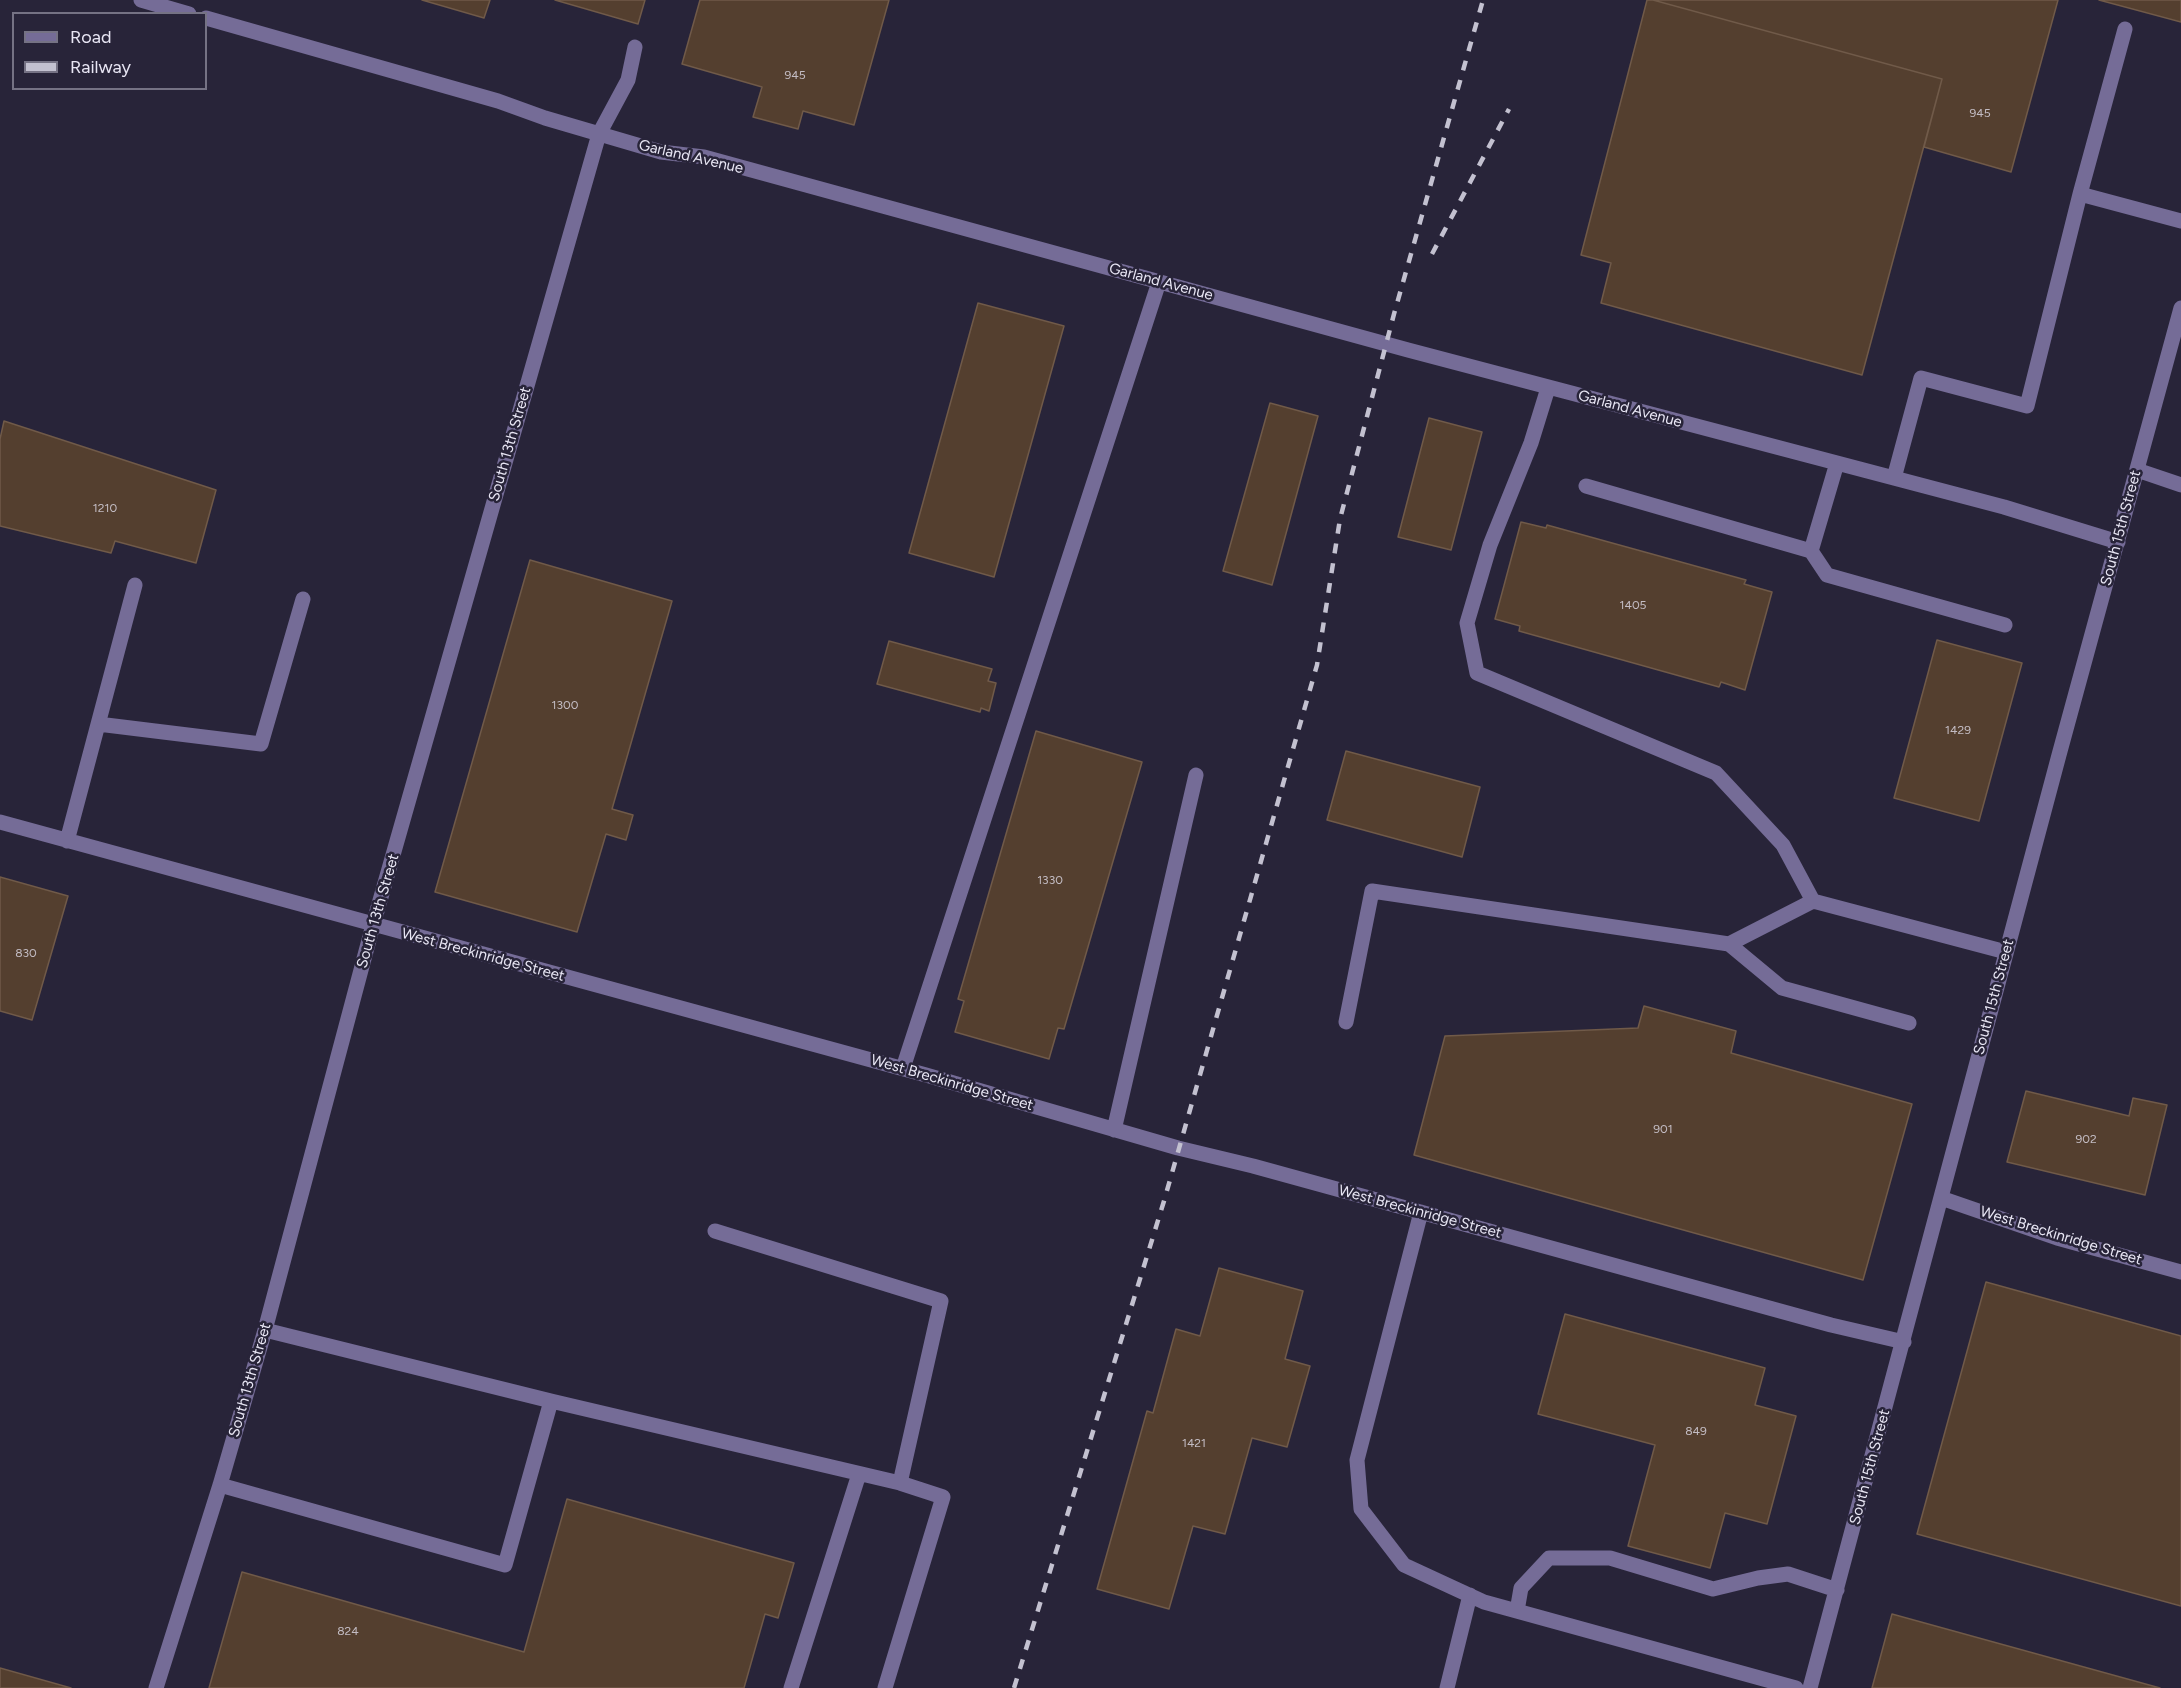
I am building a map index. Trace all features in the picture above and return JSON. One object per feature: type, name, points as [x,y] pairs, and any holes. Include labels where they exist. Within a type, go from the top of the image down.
[{"type":"street","points":[[141,0],[182,12]]},
{"type":"street","name":"Garland Avenue","points":[[207,18],[498,100],[544,118],[661,152],[704,157],[1548,387],[2004,507],[2118,542]]},
{"type":"street","points":[[1894,478],[1921,378],[2027,406],[2080,194],[2126,29]]},
{"type":"street","name":"South 13th Street","points":[[156,1688],[220,1485],[265,1330],[374,925],[598,134],[628,80],[635,47]]},
{"type":"street","points":[[2080,194],[2181,221]]},
{"type":"street","points":[[903,1068],[1160,282]]},
{"type":"street","name":"South 15th Street","points":[[1810,1688],[2006,952],[2181,308]]},
{"type":"street","points":[[1548,387],[1531,443],[1490,545],[1467,623],[1477,673],[1716,773],[1783,844],[1813,901]]},
{"type":"street","points":[[1811,551],[1837,464]]},
{"type":"street","points":[[2137,470],[2181,485]]},
{"type":"street","points":[[1586,486],[1811,551],[1827,575],[2005,625]]},
{"type":"street","points":[[67,841],[135,585]]},
{"type":"street","points":[[98,724],[261,744],[303,599]]},
{"type":"street","points":[[1114,1130],[1196,775]]},
{"type":"street","name":"West Breckinridge Street","points":[[0,822],[903,1068],[1114,1130],[1831,1325],[1904,1342]]},
{"type":"street","points":[[1346,1022],[1372,891],[1729,944],[1782,987],[1909,1023]]},
{"type":"street","points":[[1729,944],[1813,901],[2006,952]]},
{"type":"street","name":"West Breckinridge Street","points":[[1941,1198],[2057,1238],[2181,1272]]},
{"type":"street","points":[[1421,1212],[1357,1460],[1361,1509],[1404,1565],[1484,1602],[1796,1688]]},
{"type":"street","points":[[715,1231],[941,1301],[900,1483]]},
{"type":"street","points":[[265,1330],[551,1401],[900,1483],[943,1497],[885,1688]]},
{"type":"street","points":[[220,1485],[505,1565],[551,1401]]},
{"type":"street","points":[[791,1688],[859,1474]]},
{"type":"street","points":[[1517,1611],[1521,1588],[1549,1558],[1610,1558],[1713,1589],[1758,1578],[1788,1575],[1837,1590]]},
{"type":"street","points":[[1447,1688],[1470,1595]]},
{"type":"building","points":[[422,0],[490,0],[484,18]]},
{"type":"building","points":[[555,0],[645,0],[638,24]]},
{"type":"building","points":[[700,0],[889,0],[854,125],[803,111],[798,129],[753,117],[762,87],[682,64]]},
{"type":"building","points":[[1647,0],[1942,79],[1862,375],[1601,303],[1611,263],[1581,255]]},
{"type":"building","points":[[1653,0],[2058,0],[2011,172],[1924,147],[1942,79]]},
{"type":"building","points":[[2099,0],[2181,0],[2181,22]]},
{"type":"building","points":[[978,303],[1064,326],[994,577],[909,553]]},
{"type":"building","points":[[1270,403],[1318,416],[1272,585],[1223,571]]},
{"type":"building","points":[[1429,418],[1482,432],[1451,550],[1398,537]]},
{"type":"building","points":[[4,421],[216,490],[196,563],[115,541],[111,553],[0,526],[0,439]]},
{"type":"building","points":[[1521,522],[1546,528],[1547,525],[1746,580],[1744,584],[1772,592],[1745,690],[1721,682],[1719,687],[1519,631],[1520,626],[1495,619]]},
{"type":"building","points":[[530,560],[672,601],[612,809],[633,815],[626,840],[606,834],[577,932],[435,892]]},
{"type":"building","points":[[1937,640],[2022,663],[1979,821],[1894,798]]},
{"type":"building","points":[[889,641],[992,669],[988,681],[996,683],[989,711],[981,708],[980,712],[877,684]]},
{"type":"building","points":[[1036,731],[1142,762],[1064,1029],[1058,1028],[1049,1059],[955,1032],[964,1001],[958,999]]},
{"type":"building","points":[[1346,751],[1480,787],[1462,857],[1327,820]]},
{"type":"building","points":[[0,877],[68,896],[32,1020],[0,1011]]},
{"type":"building","points":[[1644,1006],[1736,1031],[1731,1053],[1912,1104],[1863,1280],[1414,1155],[1445,1036],[1638,1028]]},
{"type":"building","points":[[2026,1091],[2129,1116],[2133,1098],[2167,1105],[2145,1195],[2007,1162]]},
{"type":"building","points":[[1219,1268],[1303,1291],[1285,1359],[1310,1366],[1287,1447],[1252,1438],[1225,1534],[1193,1526],[1169,1609],[1097,1589],[1147,1411],[1153,1413],[1176,1329],[1200,1336]]},
{"type":"building","points":[[1986,1282],[2181,1336],[2181,1606],[1917,1534]]},
{"type":"building","points":[[1565,1314],[1765,1368],[1755,1405],[1796,1416],[1767,1524],[1725,1513],[1710,1568],[1628,1546],[1655,1445],[1538,1414]]},
{"type":"building","points":[[567,1499],[794,1563],[778,1618],[765,1614],[744,1688],[209,1688],[242,1572],[524,1652]]},
{"type":"building","points":[[1892,1614],[2160,1688],[1872,1688]]},
{"type":"building","points":[[0,1668],[71,1688],[0,1688]]},
{"type":"railway","points":[[1014,1688],[1164,1201],[1317,665],[1340,519],[1394,314],[1483,0]]},
{"type":"railway","points":[[1432,254],[1509,109]]}]
